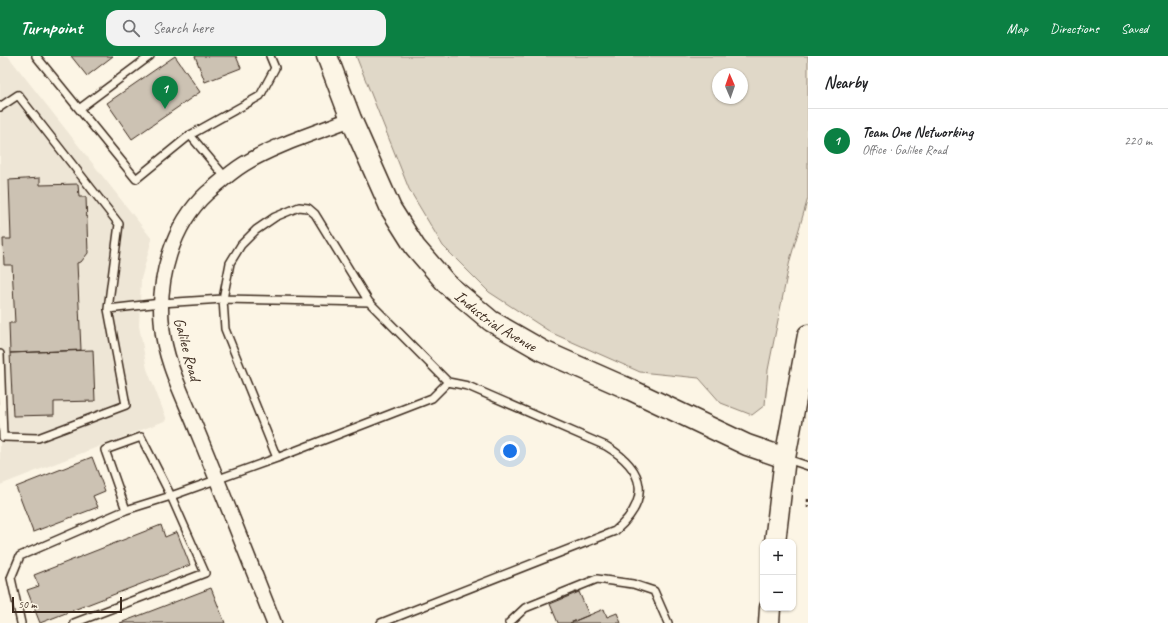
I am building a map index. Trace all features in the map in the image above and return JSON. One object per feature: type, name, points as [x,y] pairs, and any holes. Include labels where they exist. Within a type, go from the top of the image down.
[{"type":"street","name":"Industrial Avenue","points":[[327,56],[351,119],[391,209],[415,247],[447,284],[491,321],[542,351],[629,389],[747,445],[785,458]]},
{"type":"street","name":"Galilee Road","points":[[274,623],[175,374],[162,327],[161,303],[167,263],[177,237],[188,215],[206,195],[226,178],[244,164],[261,155],[351,119]]},
{"type":"street","points":[[775,539],[785,458],[808,336]]},
{"type":"street","points":[[769,623],[770,611]]},
{"type":"lane","points":[[36,56],[136,179],[190,135],[260,96],[275,68],[270,56]]},
{"type":"lane","points":[[79,109],[150,56]]},
{"type":"lane","points":[[0,107],[18,95],[119,224],[108,310],[126,405],[38,438],[3,437],[0,354]]},
{"type":"lane","points":[[190,135],[226,178]]},
{"type":"lane","points":[[277,458],[225,329],[223,299],[230,263],[242,245],[256,230],[275,217],[299,207],[308,208],[315,214],[369,302],[448,382],[468,386],[606,446],[617,453],[635,471],[640,483],[639,496],[627,520],[615,531],[380,623]]},
{"type":"lane","points":[[108,310],[161,303],[223,299],[369,302]]},
{"type":"lane","points":[[21,623],[11,578],[20,556],[126,510],[171,496],[277,458],[432,398],[448,382]]},
{"type":"lane","points":[[74,623],[205,573],[171,496],[141,437],[106,450],[126,510]]},
{"type":"lane","points":[[785,458],[808,466]]},
{"type":"lane","points":[[509,623],[525,608],[597,579],[633,584],[654,591],[668,623]]},
{"type":"path","points":[[808,499],[808,508]]},
{"type":"shaded area","points":[[0,56],[8,56],[152,239],[141,279],[139,326],[147,369],[167,420],[0,485]]},
{"type":"shaded area","points":[[356,56],[808,56],[808,198],[790,260],[768,370],[765,405],[752,415],[721,403],[699,378],[640,372],[552,333],[489,292],[443,246],[409,189]]},
{"type":"building","points":[[71,56],[113,56],[87,76]]},
{"type":"building","points":[[175,56],[200,92],[132,139],[107,103]]},
{"type":"building","points":[[195,56],[236,56],[241,68],[205,82]]},
{"type":"building","points":[[40,178],[40,185],[78,184],[79,197],[86,197],[88,253],[81,262],[77,263],[81,350],[10,353],[9,323],[15,323],[12,265],[4,265],[3,239],[11,239],[9,180]]},
{"type":"building","points":[[93,350],[95,401],[54,402],[54,415],[13,416],[10,353]]},
{"type":"building","points":[[92,457],[105,491],[93,496],[98,507],[33,532],[16,487]]},
{"type":"building","points":[[161,525],[165,537],[177,532],[190,565],[40,623],[27,590],[39,586],[34,575]]},
{"type":"building","points":[[211,588],[225,623],[120,623]]},
{"type":"building","points":[[579,592],[589,615],[570,623],[558,623],[550,604]]},
{"type":"building","points":[[604,609],[607,617],[617,613],[621,623],[570,623]]},
{"type":"place","name":"Team One Networking","points":[[165,109]]}]
